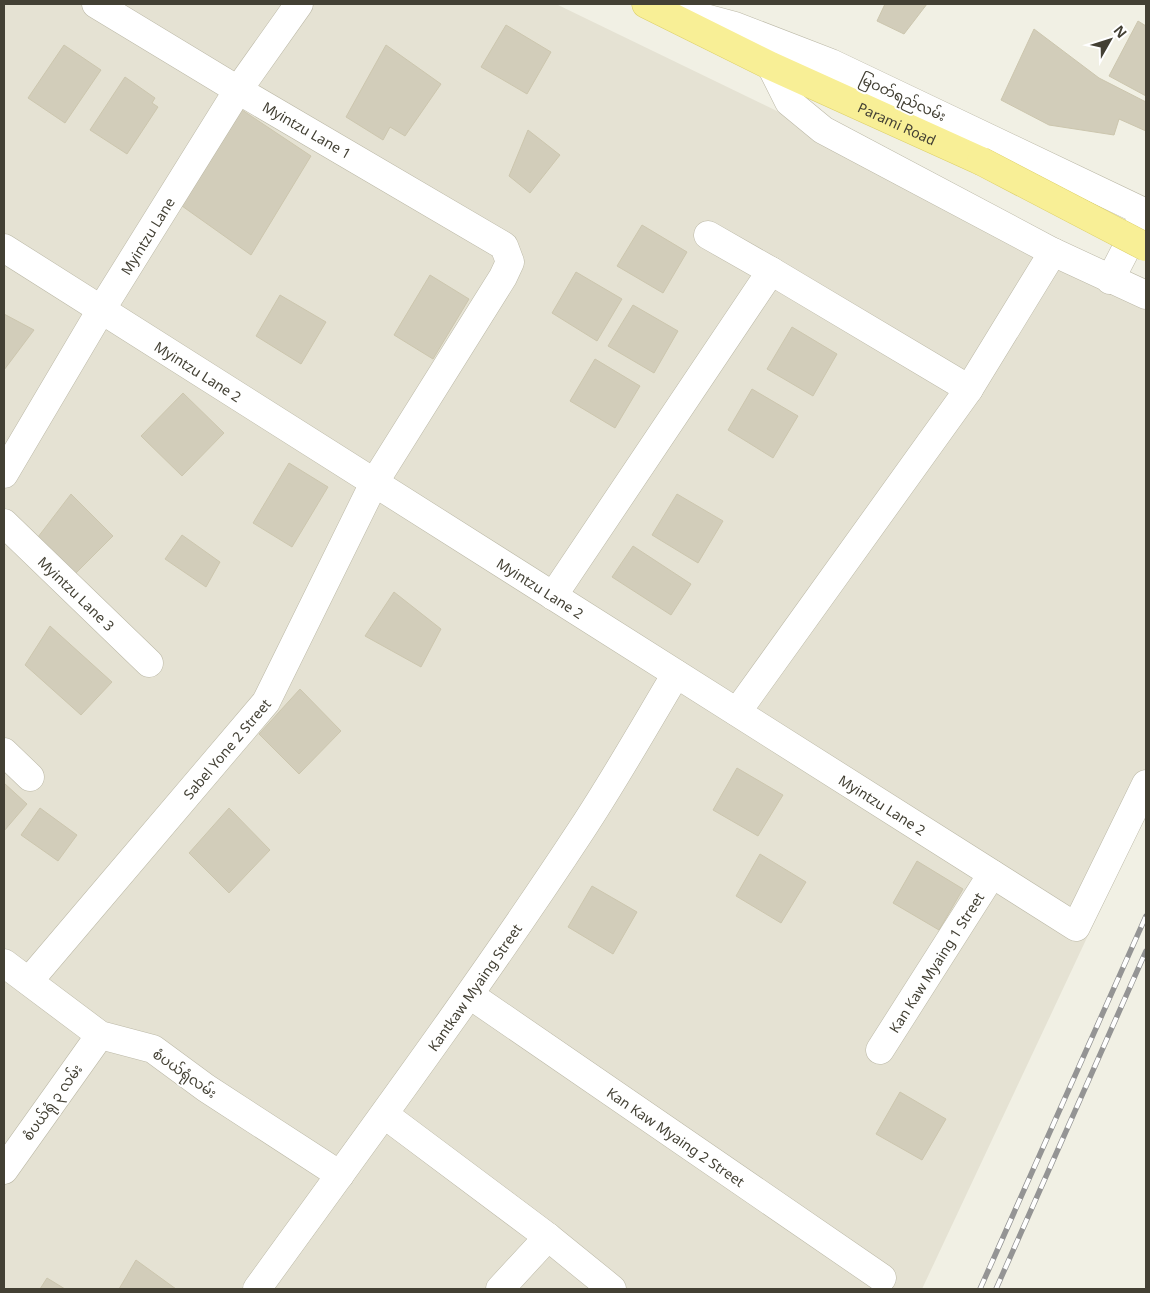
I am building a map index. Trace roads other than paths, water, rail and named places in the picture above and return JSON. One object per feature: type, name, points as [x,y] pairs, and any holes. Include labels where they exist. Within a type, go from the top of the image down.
[{"type":"main road","name":"Parami Road","points":[[646,4],[771,66],[981,161],[1146,247]]},
{"type":"street","name":"Myintzu Lane 1","points":[[96,4],[238,90],[504,246],[510,262]]},
{"type":"street","name":"Myintzu Lane","points":[[4,474],[101,310],[238,90],[300,4]]},
{"type":"street","name":"မြဝတ်ရည်လမ်း","points":[[652,4],[735,26],[831,63],[1146,213]]},
{"type":"street","points":[[771,66],[789,102],[824,130],[1053,252],[1146,295]]},
{"type":"street","points":[[1110,280],[1146,213]]},
{"type":"street","points":[[708,236],[771,271],[969,389]]},
{"type":"street","name":"Myintzu Lane 2","points":[[4,248],[1076,927],[1146,784]]},
{"type":"street","points":[[737,712],[969,389],[1053,252]]},
{"type":"street","name":"Sabel Yone 2 Street","points":[[29,981],[266,702],[374,482],[503,277],[510,262]]},
{"type":"street","points":[[554,596],[771,271]]},
{"type":"street","name":"Myintzu Lane 3","points":[[4,523],[149,663]]},
{"type":"street","name":"Kantkaw Myaing Street","points":[[257,1289],[385,1115],[470,994],[583,828],[676,674]]},
{"type":"street","points":[[4,752],[30,777]]},
{"type":"street","name":"Kan Kaw Myaing 1 Street","points":[[880,1050],[992,874]]},
{"type":"street","name":"စံပယ်ရုံလမ်း","points":[[4,963],[100,1035],[153,1048],[206,1088],[340,1175]]},
{"type":"street","name":"Kan Kaw Myaing 2 Street","points":[[470,994],[882,1278]]},
{"type":"street","name":"စံပယ်ရုံ ၃ လမ်း","points":[[4,1170],[100,1035]]},
{"type":"street","points":[[385,1115],[548,1237],[612,1289]]},
{"type":"street","points":[[500,1289],[548,1237]]},
{"type":"railway","points":[[980,1289],[1146,916]]},
{"type":"railway","points":[[996,1289],[1146,951]]}]
